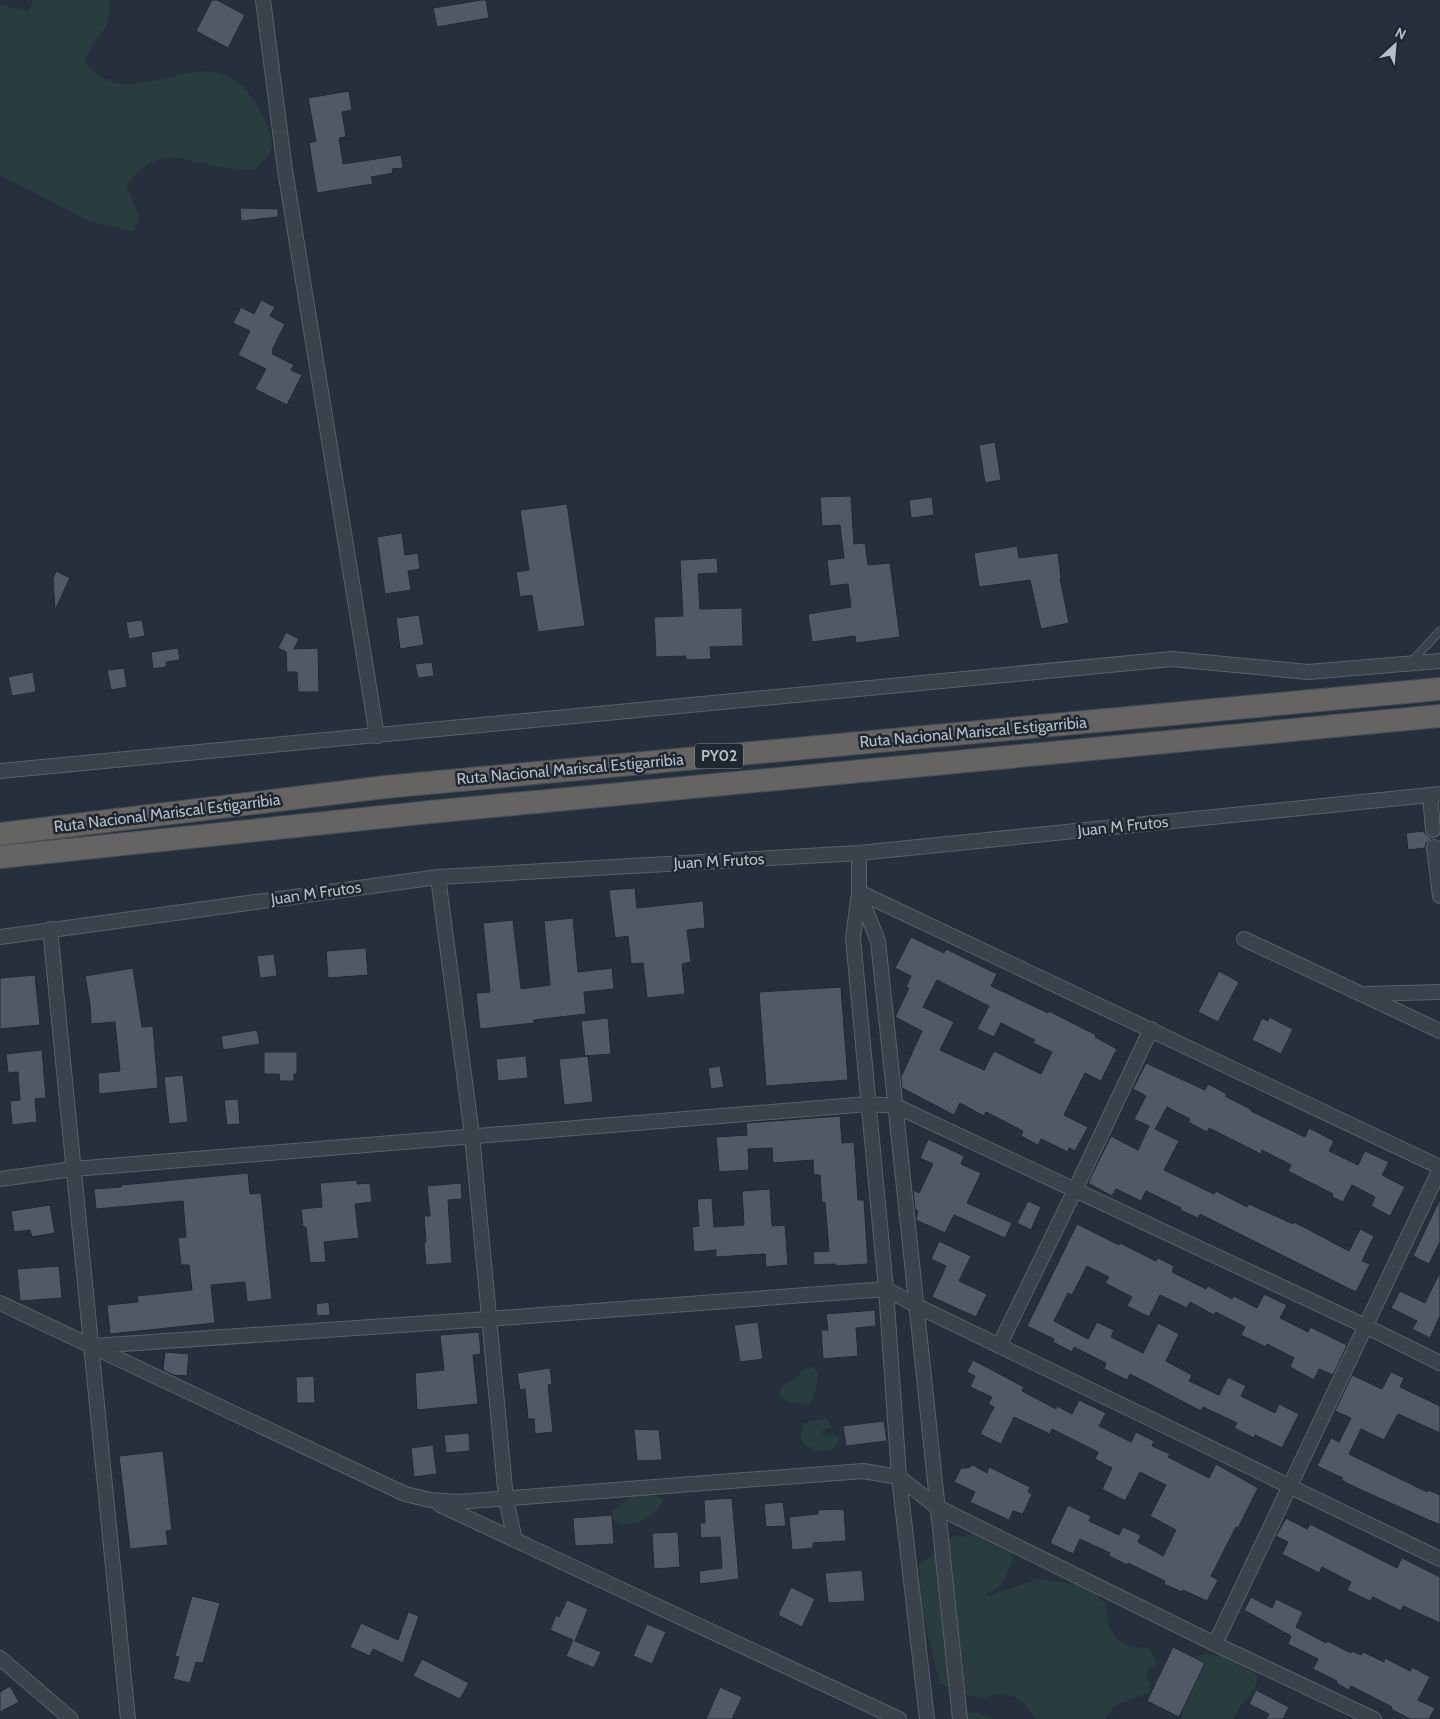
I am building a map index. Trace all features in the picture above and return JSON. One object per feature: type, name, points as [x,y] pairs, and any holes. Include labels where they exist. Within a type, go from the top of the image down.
[{"type":"highway","name":"Ruta Nacional Mariscal Estigarribia","points":[[0,834],[395,786],[1440,689]]},
{"type":"highway","name":"Ruta Nacional Mariscal Estigarribia","points":[[0,857],[430,812],[1440,716]]},
{"type":"street","points":[[263,0],[285,170],[376,736]]},
{"type":"street","points":[[0,771],[1172,659],[1308,672],[1440,661]]},
{"type":"street","points":[[1433,830],[1435,795]]},
{"type":"street","name":"Juan M Frutos","points":[[0,937],[438,877],[859,853],[1435,795]]},
{"type":"street","points":[[1434,848],[1440,896]]},
{"type":"street","points":[[859,853],[859,892],[853,938],[886,1289],[899,1477],[927,1719]]},
{"type":"street","points":[[438,877],[472,1136],[506,1499],[515,1540]]},
{"type":"street","points":[[859,892],[1151,1029],[1440,1168],[1215,1644]]},
{"type":"street","points":[[859,892],[878,941],[960,1719]]},
{"type":"street","points":[[50,929],[128,1719]]},
{"type":"street","points":[[1244,940],[1440,1031]]},
{"type":"street","points":[[1362,994],[1440,992]]},
{"type":"street","points":[[999,1346],[1151,1029]]},
{"type":"street","points":[[0,1179],[73,1169],[472,1136],[868,1104],[896,1106],[1440,1363]]},
{"type":"street","points":[[92,1346],[886,1289],[999,1346],[1440,1559]]},
{"type":"street","points":[[0,1303],[404,1494],[430,1500],[458,1502],[506,1499],[863,1471],[899,1477],[937,1507],[1215,1644],[1374,1719]]},
{"type":"street","points":[[430,1500],[899,1719]]},
{"type":"street","points":[[0,1658],[71,1719]]},
{"type":"lane","points":[[1409,664],[1440,631]]},
{"type":"green space","points":[[33,0],[111,0],[107,25],[92,45],[85,63],[110,81],[129,84],[203,71],[227,76],[237,82],[253,99],[266,123],[272,143],[266,158],[255,169],[224,168],[176,158],[159,159],[152,162],[138,172],[126,186],[139,216],[134,232],[89,221],[0,175],[0,5],[29,11]]},
{"type":"green space","points":[[810,1367],[816,1370],[818,1375],[811,1404],[791,1403],[780,1397],[780,1390],[784,1384],[796,1378],[804,1369]]},
{"type":"green space","points":[[826,1418],[833,1427],[821,1431],[825,1437],[835,1435],[840,1438],[837,1444],[829,1451],[812,1449],[802,1442],[803,1425],[810,1421]]},
{"type":"green space","points":[[648,1493],[664,1499],[658,1509],[648,1518],[634,1523],[621,1524],[611,1516],[614,1510],[634,1494]]},
{"type":"green space","points":[[976,1531],[1009,1547],[1013,1559],[1001,1585],[997,1589],[987,1592],[988,1596],[1037,1579],[1089,1586],[1106,1605],[1108,1624],[1117,1640],[1132,1647],[1149,1648],[1157,1664],[1149,1668],[1146,1676],[1151,1684],[1150,1692],[1116,1705],[1105,1719],[1036,1719],[1025,1705],[1011,1696],[999,1694],[985,1698],[975,1697],[940,1683],[923,1615],[920,1613],[916,1600],[921,1590],[919,1564],[936,1552],[950,1537],[956,1535],[962,1537]]},
{"type":"green space","points":[[1203,1654],[1230,1657],[1258,1676],[1255,1688],[1233,1719],[1181,1719],[1195,1657]]},
{"type":"green space","points":[[975,1712],[995,1719],[964,1719],[966,1714]]},
{"type":"building","points":[[212,0],[217,0],[245,15],[228,48],[196,31]]},
{"type":"building","points":[[486,0],[489,18],[437,27],[433,8]]},
{"type":"building","points":[[349,91],[352,110],[342,112],[346,137],[339,138],[343,164],[401,155],[403,168],[392,169],[393,173],[371,177],[373,184],[317,193],[309,143],[316,141],[308,98]]},
{"type":"building","points":[[240,208],[278,209],[278,217],[241,221]]},
{"type":"building","points":[[261,300],[275,307],[270,316],[285,324],[272,350],[272,354],[294,365],[291,370],[302,375],[287,405],[255,389],[266,369],[238,355],[250,331],[233,323],[241,307],[254,314]]},
{"type":"building","points":[[995,442],[1001,480],[985,483],[979,445]]},
{"type":"building","points":[[851,496],[854,544],[865,543],[868,565],[890,563],[900,637],[856,643],[855,636],[812,642],[808,614],[851,607],[848,584],[830,586],[827,560],[844,558],[840,525],[822,526],[820,497]]},
{"type":"building","points":[[932,497],[934,515],[911,518],[909,500]]},
{"type":"building","points":[[567,504],[585,626],[538,632],[532,595],[520,597],[516,572],[529,570],[520,510]]},
{"type":"building","points":[[402,533],[405,555],[418,553],[420,569],[408,571],[411,590],[385,594],[377,537]]},
{"type":"building","points":[[1017,546],[1019,558],[1058,553],[1060,578],[1069,623],[1041,629],[1030,580],[979,587],[974,553]]},
{"type":"building","points":[[717,558],[718,573],[698,574],[700,609],[742,608],[743,646],[710,647],[711,659],[686,660],[686,656],[656,657],[654,617],[683,616],[680,560]]},
{"type":"building","points":[[56,571],[70,578],[55,610],[53,579]]},
{"type":"building","points":[[419,615],[424,645],[400,649],[396,618]]},
{"type":"building","points":[[142,620],[145,636],[129,639],[126,622]]},
{"type":"building","points":[[286,632],[299,639],[294,649],[318,648],[319,692],[298,692],[297,672],[287,672],[286,652],[278,648]]},
{"type":"building","points":[[178,648],[180,660],[166,662],[166,667],[153,669],[151,652]]},
{"type":"building","points":[[432,662],[434,676],[418,678],[415,664]]},
{"type":"building","points":[[124,668],[127,687],[111,690],[107,670]]},
{"type":"building","points":[[33,672],[36,692],[12,696],[8,677]]},
{"type":"building","points":[[1424,831],[1432,839],[1426,843],[1425,848],[1408,850],[1406,833]]},
{"type":"building","points":[[635,888],[637,908],[703,901],[705,928],[687,930],[691,962],[682,964],[685,994],[647,998],[643,963],[631,964],[628,936],[615,938],[609,890]]},
{"type":"building","points":[[573,918],[578,972],[612,968],[614,989],[584,992],[586,1014],[534,1020],[534,1023],[480,1029],[476,993],[490,992],[483,923],[513,920],[521,989],[550,985],[544,921]]},
{"type":"building","points":[[911,937],[944,953],[946,949],[997,974],[991,986],[1048,1013],[1049,1011],[1096,1035],[1095,1037],[1117,1049],[1101,1081],[1085,1073],[1064,1115],[1088,1127],[1075,1151],[1069,1148],[1068,1152],[1041,1139],[1038,1145],[1021,1136],[1023,1131],[986,1112],[984,1116],[960,1103],[954,1115],[902,1088],[901,1077],[922,1031],[895,1017],[909,988],[906,987],[911,976],[895,968]],"holes":[[[937,980],[989,1006],[977,1029],[994,1037],[1001,1023],[1035,1040],[1033,1043],[1052,1052],[1041,1074],[994,1051],[984,1070],[940,1050],[954,1022],[923,1007]]]},
{"type":"building","points":[[366,948],[368,975],[328,978],[326,951]]},
{"type":"building","points":[[274,954],[277,976],[260,978],[257,956]]},
{"type":"building","points":[[133,968],[142,1027],[153,1026],[158,1088],[99,1094],[98,1073],[120,1071],[115,1022],[91,1024],[85,976]]},
{"type":"building","points":[[1219,971],[1239,982],[1218,1022],[1198,1012]]},
{"type":"building","points":[[35,975],[40,1025],[0,1029],[0,978]]},
{"type":"building","points":[[841,987],[848,1080],[766,1086],[759,992]]},
{"type":"building","points":[[1269,1017],[1293,1029],[1281,1054],[1252,1040],[1262,1018],[1268,1021]]},
{"type":"building","points":[[608,1018],[611,1054],[585,1056],[581,1021]]},
{"type":"building","points":[[257,1030],[260,1044],[223,1050],[221,1036]]},
{"type":"building","points":[[42,1050],[46,1098],[35,1099],[37,1122],[12,1125],[10,1101],[20,1100],[18,1072],[8,1073],[6,1054]]},
{"type":"building","points":[[264,1052],[297,1052],[297,1074],[294,1074],[294,1081],[280,1081],[279,1074],[264,1074]]},
{"type":"building","points":[[526,1056],[528,1078],[498,1081],[496,1059]]},
{"type":"building","points":[[588,1056],[593,1102],[564,1105],[559,1059]]},
{"type":"building","points":[[1146,1063],[1205,1090],[1208,1084],[1227,1094],[1225,1096],[1251,1111],[1305,1137],[1309,1128],[1334,1141],[1329,1151],[1358,1165],[1365,1151],[1389,1162],[1382,1175],[1405,1187],[1390,1216],[1371,1206],[1375,1197],[1352,1185],[1343,1202],[1332,1197],[1333,1194],[1288,1171],[1291,1165],[1262,1150],[1261,1154],[1209,1128],[1207,1132],[1188,1122],[1190,1119],[1167,1107],[1155,1129],[1179,1141],[1164,1170],[1214,1194],[1216,1191],[1247,1207],[1249,1204],[1293,1224],[1294,1222],[1349,1251],[1360,1229],[1374,1236],[1362,1261],[1370,1264],[1356,1292],[1200,1214],[1198,1218],[1146,1191],[1141,1201],[1116,1189],[1112,1196],[1088,1183],[1111,1136],[1138,1150],[1149,1126],[1134,1119],[1146,1096],[1133,1089]]},
{"type":"building","points":[[720,1066],[724,1087],[711,1089],[708,1068]]},
{"type":"building","points":[[183,1075],[188,1122],[169,1124],[164,1077]]},
{"type":"building","points":[[238,1099],[240,1124],[227,1125],[224,1100]]},
{"type":"building","points":[[840,1116],[842,1143],[854,1142],[858,1200],[864,1200],[868,1264],[814,1265],[813,1252],[829,1251],[825,1202],[822,1203],[820,1175],[814,1175],[813,1160],[773,1163],[772,1148],[748,1149],[749,1170],[719,1172],[716,1137],[747,1135],[746,1123]]},
{"type":"building","points":[[928,1139],[964,1156],[961,1164],[981,1173],[967,1203],[1012,1223],[1005,1238],[954,1215],[945,1233],[916,1220],[918,1211],[915,1209],[913,1190],[919,1193],[933,1164],[920,1158]]},
{"type":"building","points":[[248,1173],[250,1194],[261,1193],[272,1299],[247,1302],[245,1282],[211,1285],[215,1323],[110,1334],[107,1305],[138,1302],[137,1296],[192,1290],[189,1265],[181,1265],[178,1238],[186,1237],[183,1201],[96,1209],[94,1189]]},
{"type":"building","points":[[357,1180],[357,1184],[370,1183],[372,1202],[355,1204],[359,1238],[324,1242],[326,1262],[310,1263],[306,1227],[303,1227],[301,1209],[322,1207],[320,1183]]},
{"type":"building","points":[[461,1183],[462,1199],[448,1200],[452,1263],[426,1265],[424,1216],[430,1216],[427,1186]]},
{"type":"building","points":[[770,1189],[772,1226],[785,1225],[788,1265],[766,1267],[765,1254],[716,1257],[716,1250],[694,1252],[692,1227],[699,1226],[697,1199],[712,1198],[714,1227],[744,1225],[742,1191]]},
{"type":"building","points":[[1440,1199],[1440,1242],[1429,1264],[1413,1256]]},
{"type":"building","points":[[1028,1201],[1041,1207],[1031,1230],[1017,1223]]},
{"type":"building","points":[[50,1205],[55,1233],[32,1237],[30,1230],[14,1232],[11,1211]]},
{"type":"building","points":[[1077,1224],[1156,1261],[1158,1258],[1174,1266],[1172,1272],[1206,1289],[1208,1286],[1232,1299],[1234,1296],[1257,1308],[1264,1294],[1287,1305],[1280,1318],[1308,1332],[1310,1327],[1347,1345],[1333,1375],[1319,1369],[1314,1380],[1290,1367],[1294,1358],[1267,1344],[1266,1347],[1241,1335],[1245,1327],[1216,1312],[1214,1315],[1190,1302],[1187,1308],[1160,1295],[1149,1317],[1127,1306],[1132,1297],[1105,1283],[1109,1277],[1087,1266],[1072,1295],[1068,1293],[1054,1321],[1088,1339],[1097,1322],[1114,1330],[1111,1337],[1143,1353],[1158,1323],[1179,1334],[1166,1361],[1192,1375],[1189,1381],[1219,1395],[1228,1377],[1246,1386],[1241,1396],[1275,1413],[1279,1404],[1299,1414],[1282,1448],[1255,1435],[1254,1438],[1234,1428],[1237,1423],[1203,1407],[1201,1411],[1130,1374],[1127,1380],[1104,1369],[1106,1363],[1074,1347],[1072,1352],[1053,1342],[1054,1339],[1027,1326]]},
{"type":"building","points":[[939,1241],[971,1256],[959,1281],[987,1294],[976,1317],[932,1297],[946,1266],[931,1259]]},
{"type":"building","points":[[59,1266],[62,1298],[20,1301],[17,1269]]},
{"type":"building","points":[[1440,1272],[1440,1316],[1430,1338],[1412,1329],[1417,1321],[1391,1308],[1400,1291],[1425,1303]]},
{"type":"building","points":[[329,1302],[330,1315],[317,1316],[316,1304]]},
{"type":"building","points":[[875,1310],[876,1326],[856,1328],[858,1356],[823,1359],[821,1330],[828,1330],[826,1314]]},
{"type":"building","points":[[758,1322],[763,1359],[740,1362],[734,1325]]},
{"type":"building","points":[[479,1332],[481,1354],[473,1355],[478,1404],[417,1410],[415,1373],[444,1370],[440,1335]]},
{"type":"building","points":[[165,1352],[189,1354],[187,1376],[173,1375],[163,1370]]},
{"type":"building","points":[[973,1360],[1024,1387],[1022,1391],[1056,1409],[1057,1406],[1072,1414],[1079,1400],[1106,1413],[1099,1426],[1131,1442],[1136,1432],[1154,1441],[1152,1446],[1170,1454],[1168,1457],[1209,1478],[1216,1464],[1258,1488],[1211,1576],[1218,1580],[1207,1601],[1164,1584],[1165,1581],[1128,1563],[1127,1565],[1109,1556],[1110,1553],[1080,1539],[1073,1554],[1050,1543],[1068,1505],[1091,1516],[1089,1521],[1119,1535],[1123,1527],[1141,1535],[1138,1542],[1163,1556],[1176,1530],[1150,1516],[1166,1485],[1140,1472],[1125,1501],[1102,1489],[1112,1468],[1095,1459],[1098,1452],[1052,1429],[1050,1434],[1014,1417],[1001,1444],[980,1434],[994,1407],[988,1404],[992,1397],[970,1387],[975,1376],[967,1372]]},
{"type":"building","points":[[550,1368],[552,1384],[548,1385],[553,1432],[535,1434],[534,1419],[528,1419],[525,1389],[520,1390],[517,1373]]},
{"type":"building","points":[[1391,1372],[1404,1378],[1400,1387],[1440,1406],[1440,1433],[1398,1414],[1384,1440],[1361,1429],[1349,1454],[1427,1492],[1428,1490],[1440,1495],[1440,1525],[1359,1489],[1341,1480],[1343,1478],[1317,1466],[1331,1438],[1339,1442],[1351,1418],[1335,1411],[1352,1375],[1382,1389]]},
{"type":"building","points":[[314,1376],[315,1403],[297,1403],[296,1377]]},
{"type":"building","points":[[884,1421],[887,1441],[846,1446],[843,1426]]},
{"type":"building","points":[[634,1429],[659,1430],[662,1460],[637,1461]]},
{"type":"building","points":[[469,1433],[470,1451],[446,1453],[444,1435]]},
{"type":"building","points":[[433,1445],[437,1474],[414,1477],[411,1448]]},
{"type":"building","points":[[163,1451],[172,1530],[166,1531],[168,1545],[130,1549],[119,1456]]},
{"type":"building","points":[[973,1465],[987,1473],[989,1467],[1030,1487],[1028,1492],[1032,1494],[1023,1514],[1013,1511],[1009,1520],[970,1502],[975,1492],[954,1482],[961,1468],[968,1468]]},
{"type":"building","points":[[732,1498],[739,1579],[700,1584],[699,1571],[722,1568],[720,1537],[701,1538],[700,1523],[705,1523],[704,1500]]},
{"type":"building","points":[[783,1502],[786,1526],[766,1527],[764,1504]]},
{"type":"building","points":[[844,1509],[846,1541],[813,1543],[813,1548],[792,1550],[789,1517],[818,1514],[818,1510]]},
{"type":"building","points":[[612,1515],[614,1544],[575,1546],[573,1518]]},
{"type":"building","points":[[1286,1518],[1307,1529],[1310,1524],[1397,1568],[1402,1558],[1440,1577],[1440,1623],[1403,1606],[1401,1611],[1373,1597],[1370,1601],[1347,1590],[1351,1582],[1322,1567],[1319,1573],[1282,1554],[1288,1542],[1276,1536]]},
{"type":"building","points":[[678,1532],[680,1567],[654,1569],[652,1533]]},
{"type":"building","points":[[862,1570],[865,1601],[828,1603],[825,1573]]},
{"type":"building","points":[[791,1587],[815,1599],[802,1627],[778,1615]]},
{"type":"building","points":[[192,1596],[220,1603],[203,1663],[196,1662],[190,1683],[173,1679],[179,1657],[175,1656]]},
{"type":"building","points":[[1251,1597],[1272,1608],[1276,1599],[1303,1612],[1296,1627],[1326,1643],[1327,1641],[1351,1653],[1352,1651],[1361,1655],[1363,1652],[1384,1662],[1385,1658],[1410,1671],[1412,1667],[1430,1677],[1418,1700],[1435,1708],[1429,1719],[1410,1719],[1391,1709],[1392,1707],[1351,1686],[1349,1690],[1336,1683],[1337,1681],[1313,1669],[1318,1659],[1288,1644],[1291,1636],[1244,1610]]},
{"type":"building","points":[[567,1600],[588,1609],[575,1641],[601,1652],[594,1668],[566,1656],[573,1640],[550,1630],[556,1615],[559,1617]]},
{"type":"building","points":[[408,1612],[419,1616],[403,1663],[373,1649],[370,1656],[350,1647],[361,1623],[398,1640]]},
{"type":"building","points":[[647,1624],[666,1632],[652,1664],[633,1656]]},
{"type":"building","points":[[1173,1647],[1205,1663],[1179,1717],[1147,1701]]},
{"type":"building","points":[[422,1659],[469,1683],[460,1699],[413,1676]]},
{"type":"building","points":[[10,1686],[19,1702],[0,1712],[0,1692]]},
{"type":"building","points":[[720,1687],[742,1697],[732,1719],[706,1719]]},
{"type":"building","points":[[1256,1690],[1289,1707],[1283,1719],[1266,1719],[1269,1714],[1249,1704]]}]
